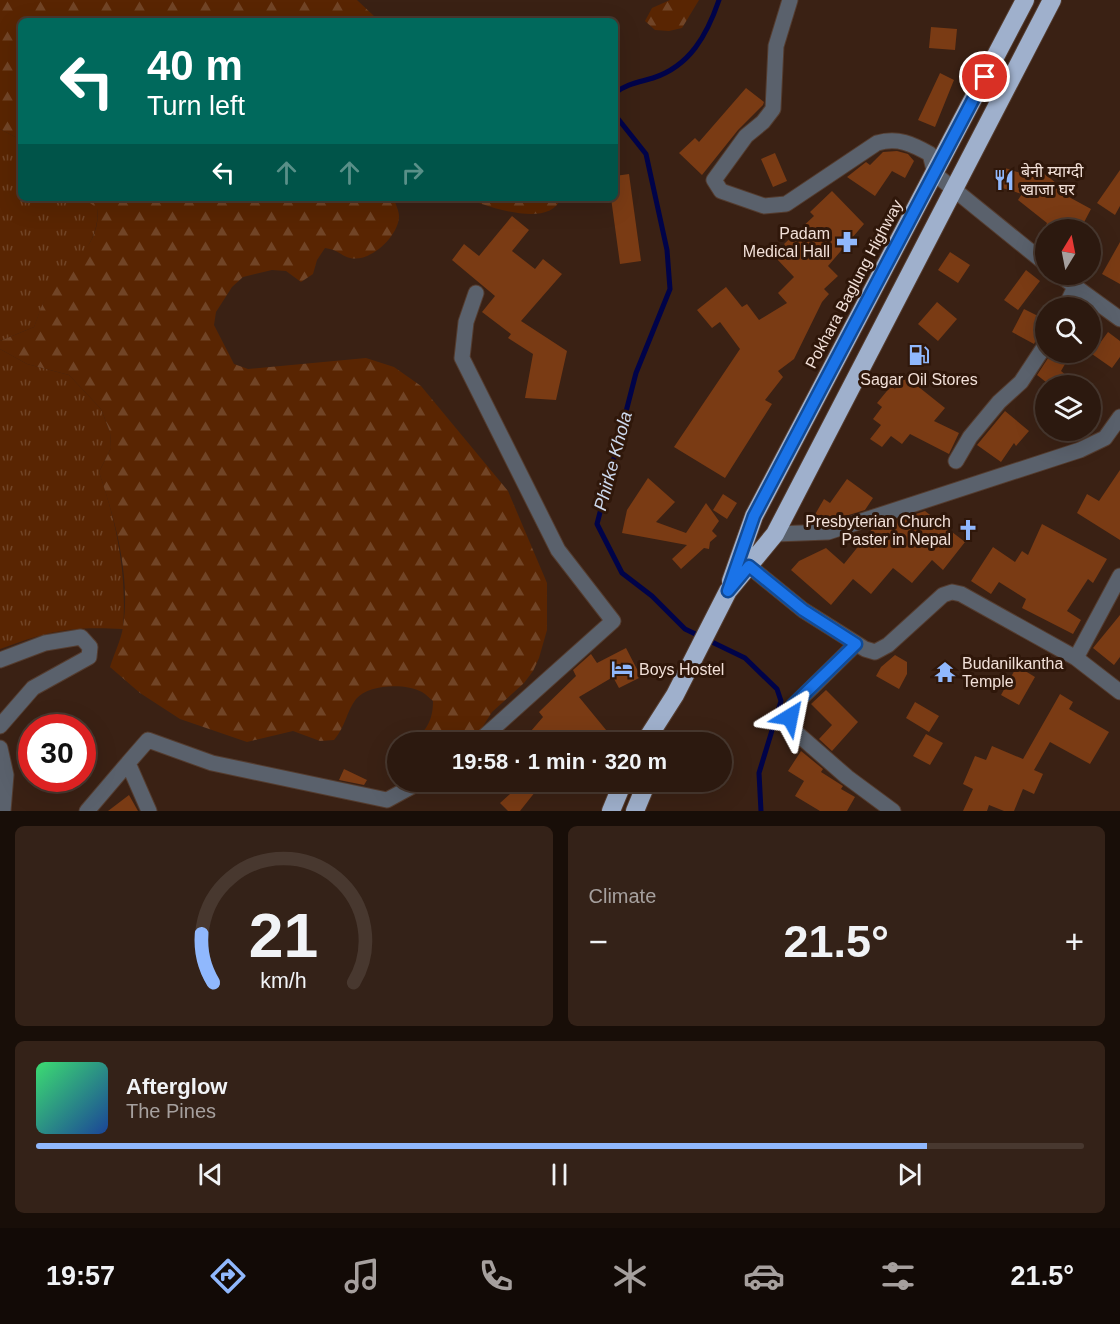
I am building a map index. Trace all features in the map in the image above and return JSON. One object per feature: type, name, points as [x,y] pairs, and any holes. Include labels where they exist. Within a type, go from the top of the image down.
[{"type":"highway","name":"Pokhara Baglung Highway","points":[[728,591],[754,516],[1025,0]]},
{"type":"highway","points":[[651,732],[675,695],[728,591],[775,534],[1052,0]]},
{"type":"highway","points":[[662,732],[675,695]]},
{"type":"highway","points":[[611,811],[619,792]]},
{"type":"highway","points":[[635,811],[643,792]]},
{"type":"street","points":[[790,0],[776,46],[773,109],[726,163],[714,180],[716,186],[721,191],[764,206],[786,204],[877,143],[890,139],[905,141],[930,153],[935,174],[1035,255]]},
{"type":"street","points":[[1072,285],[1120,319]]},
{"type":"street","points":[[1070,297],[1075,287]]},
{"type":"street","points":[[476,293],[466,322],[462,358],[558,550],[613,621],[489,732]]},
{"type":"street","points":[[956,461],[978,428],[1020,382],[1035,360]]},
{"type":"street","points":[[775,534],[828,532],[1080,450],[1105,438],[1120,417]]},
{"type":"street","points":[[749,566],[803,610],[856,644],[875,652],[888,645],[943,595],[952,592],[961,594],[1076,658],[1120,692]]},
{"type":"street","points":[[1076,658],[1120,576]]},
{"type":"street","points":[[0,660],[45,643],[81,637],[90,647],[89,657],[33,688],[0,726]]},
{"type":"street","points":[[856,644],[793,705],[790,717],[792,729],[847,777],[893,811]]},
{"type":"street","points":[[87,811],[148,740],[212,763],[387,800],[402,792]]},
{"type":"street","points":[[0,748],[6,775],[3,811]]},
{"type":"street","points":[[128,763],[149,811]]},
{"type":"green space","points":[[0,0],[357,0],[378,18],[18,18],[18,138],[0,129]]},
{"type":"green space","points":[[670,0],[699,0],[682,28],[669,31],[655,30],[645,21],[652,8]]},
{"type":"green space","points":[[0,129],[18,138],[18,201],[88,201],[97,207],[97,221],[89,245],[47,297],[34,327],[0,341]]},
{"type":"green space","points":[[87,201],[395,201],[399,214],[398,224],[389,239],[374,252],[358,258],[350,258],[325,248],[317,260],[313,274],[301,282],[286,271],[272,270],[243,277],[232,287],[216,312],[214,325],[234,364],[248,369],[366,358],[394,367],[421,386],[508,491],[547,583],[547,630],[533,671],[524,683],[492,712],[479,732],[423,732],[432,714],[433,701],[415,689],[388,686],[369,690],[356,699],[334,740],[320,741],[293,731],[247,742],[180,719],[140,693],[110,667],[122,632],[125,588],[120,548],[99,472],[111,448],[110,432],[101,409],[69,375],[27,364],[0,349],[0,341],[34,327],[51,289],[87,247],[94,235],[97,208]]},
{"type":"green space","points":[[475,201],[559,201],[555,207],[545,212],[532,214]]},
{"type":"green space","points":[[0,349],[27,364],[69,375],[101,409],[110,432],[111,448],[99,472],[111,510],[119,549],[124,609],[123,629],[89,628],[60,631],[0,649]]},
{"type":"building","points":[[931,27],[957,29],[955,50],[929,48]]},
{"type":"building","points":[[940,73],[954,80],[935,127],[918,120]]},
{"type":"building","points":[[746,88],[764,102],[763,105],[738,130],[702,175],[679,153],[695,138],[699,142]]},
{"type":"building","points":[[897,151],[908,154],[914,161],[905,178],[892,171],[875,196],[847,177],[866,162],[870,165],[883,152]]},
{"type":"building","points":[[775,153],[787,181],[773,187],[761,159]]},
{"type":"building","points":[[1005,168],[1036,178],[1041,171],[1061,187],[1058,191],[1091,209],[1086,219],[1042,219],[1018,200],[1022,194],[999,187]]},
{"type":"building","points":[[1120,170],[1120,206],[1115,215],[1097,203]]},
{"type":"building","points":[[629,174],[641,261],[620,264],[611,201],[618,201],[618,176]]},
{"type":"building","points":[[832,191],[864,224],[828,266],[838,276],[824,289],[829,294],[822,302],[794,359],[778,371],[783,377],[765,400],[772,404],[725,478],[674,447],[740,349],[720,322],[712,328],[697,310],[726,287],[742,307],[747,304],[759,320],[787,303],[778,293],[794,277],[776,258],[787,248],[784,244],[814,216],[810,212]]},
{"type":"building","points":[[512,216],[529,230],[512,251],[535,269],[543,259],[562,274],[521,321],[567,351],[556,400],[525,398],[533,354],[508,338],[511,334],[482,312],[495,296],[452,260],[464,244],[479,256]]},
{"type":"building","points":[[1120,242],[1120,284],[1102,274]]},
{"type":"building","points":[[950,252],[970,265],[958,283],[938,270]]},
{"type":"building","points":[[1026,270],[1035,277],[1035,285],[1037,285],[1018,310],[1004,300]]},
{"type":"building","points":[[937,302],[957,319],[938,341],[918,324]]},
{"type":"building","points":[[1024,309],[1035,314],[1034,344],[1012,332]]},
{"type":"building","points":[[1108,332],[1120,341],[1120,357],[1112,368],[1101,360],[1101,342]]},
{"type":"building","points":[[1045,363],[1066,363],[1061,371],[1066,375],[1037,375]]},
{"type":"building","points":[[905,376],[945,408],[934,421],[959,433],[949,454],[910,434],[902,444],[891,436],[882,447],[870,439],[881,425],[873,419],[882,407],[877,403],[891,386],[895,389]]},
{"type":"building","points":[[1005,411],[1029,431],[1016,446],[1014,443],[1001,462],[977,445]]},
{"type":"building","points":[[1120,470],[1120,540],[1077,513],[1087,494],[1099,501]]},
{"type":"building","points":[[648,478],[675,502],[656,522],[686,533],[706,503],[719,521],[712,531],[717,536],[710,542],[709,549],[704,548],[681,569],[672,559],[687,545],[622,533],[627,510]]},
{"type":"building","points":[[847,479],[873,498],[865,510],[826,522],[810,523],[824,499],[830,503]]},
{"type":"building","points":[[723,494],[737,503],[727,519],[713,510]]},
{"type":"building","points":[[925,511],[965,542],[943,570],[932,560],[912,583],[893,568],[871,594],[853,579],[831,605],[791,570],[799,561],[826,548],[844,564],[873,528]]},
{"type":"building","points":[[1042,524],[1107,559],[1093,583],[1088,579],[1067,611],[1081,620],[1073,634],[1022,608],[1026,599],[999,582],[991,594],[971,581],[993,547],[1015,562],[1022,551],[1028,555]]},
{"type":"building","points":[[1120,615],[1120,657],[1114,665],[1093,648]]},
{"type":"building","points":[[626,648],[641,677],[619,688],[613,677],[579,697],[608,732],[531,731],[543,717],[539,712],[576,676],[573,670],[591,654],[597,663]]},
{"type":"building","points":[[895,655],[907,662],[907,674],[899,689],[876,676],[881,667]]},
{"type":"building","points":[[1017,666],[1035,677],[1019,705],[1001,695]]},
{"type":"building","points":[[826,690],[858,722],[832,751],[819,739],[832,725],[811,704]]},
{"type":"building","points":[[1060,694],[1073,702],[1069,709],[1109,732],[1090,764],[1050,742],[1034,770],[1043,774],[1034,794],[1023,789],[1014,811],[1004,811],[989,805],[987,811],[963,811],[973,789],[963,784],[975,756],[986,760],[992,746],[1023,759]]},
{"type":"building","points":[[915,702],[939,716],[929,732],[906,718]]},
{"type":"building","points":[[926,734],[943,743],[930,765],[913,756]]},
{"type":"building","points":[[801,751],[823,769],[821,772],[843,786],[841,789],[855,797],[847,811],[820,811],[795,796],[804,781],[788,771]]},
{"type":"building","points":[[344,769],[367,780],[364,785],[339,780]]},
{"type":"building","points":[[507,792],[535,792],[520,811],[508,811],[500,803],[510,794]]},
{"type":"building","points":[[129,795],[138,811],[108,811]]},
{"type":"waterway","name":"Phirke Khola","points":[[618,91],[628,85],[666,73],[677,66],[703,37],[719,0]]},
{"type":"waterway","name":"Phirke Khola","points":[[618,119],[646,154],[667,250],[670,289],[636,373],[597,524],[622,573],[652,596],[685,629],[745,658],[777,689],[781,701],[759,773],[761,811]]},
{"type":"place","name":"बेनी म्याग्दी खाजा घर","points":[[1004,180]]},
{"type":"place","name":"Padam Medical Hall","points":[[847,242]]},
{"type":"place","name":"Sagar Oil Stores","points":[[919,355]]},
{"type":"place","name":"Presbyterian Church Paster in Nepal","points":[[968,530]]},
{"type":"place","name":"Boys Hostel","points":[[622,669]]},
{"type":"place","name":"Budanilkantha Temple","points":[[945,672]]},
{"type":"route","points":[[790,717],[793,705],[856,644],[803,610],[749,566],[728,591],[754,516],[985,77]]}]
